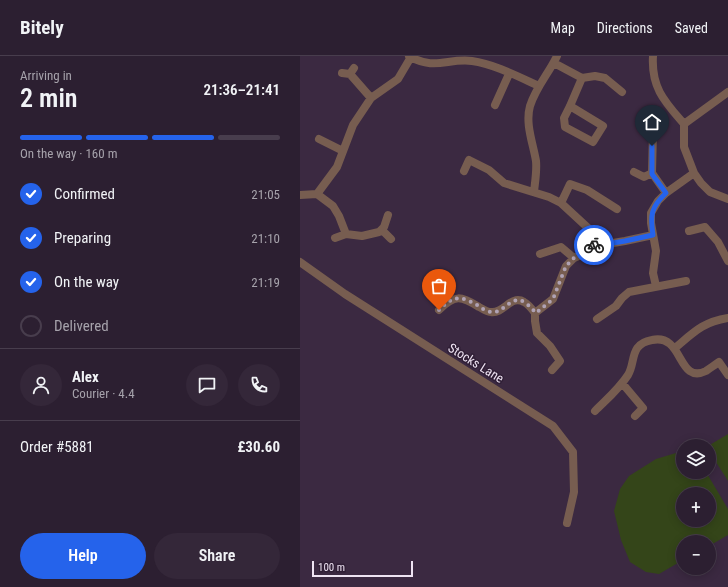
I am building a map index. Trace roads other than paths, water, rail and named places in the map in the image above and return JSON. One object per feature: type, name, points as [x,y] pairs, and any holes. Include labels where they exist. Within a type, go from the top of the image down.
[{"type":"street","points":[[654,56],[655,77],[658,91],[684,124],[684,147],[694,173],[710,192],[728,199]]},
{"type":"street","points":[[317,194],[337,168],[353,125],[371,98],[398,79],[410,57],[428,63],[438,64],[484,60],[509,74],[539,86]]},
{"type":"street","points":[[534,192],[536,162],[531,141],[528,116],[530,105],[539,86],[555,59],[582,78],[594,76],[605,78],[622,92]]},
{"type":"street","points":[[349,72],[371,98]]},
{"type":"street","points":[[495,105],[509,74]]},
{"type":"street","points":[[570,106],[603,126],[593,142],[566,127],[564,118],[582,78]]},
{"type":"street","points":[[684,124],[728,92]]},
{"type":"street","points":[[653,132],[652,174],[666,193]]},
{"type":"street","points":[[319,139],[343,151]]},
{"type":"street","points":[[464,171],[469,160],[489,170],[504,183],[549,197],[561,203],[600,239],[613,243],[653,235]]},
{"type":"street","points":[[634,172],[644,177],[652,174]]},
{"type":"street","points":[[656,286],[653,273],[656,251],[651,213],[658,201],[666,193],[694,173]]},
{"type":"street","points":[[561,203],[570,184],[586,190],[617,209]]},
{"type":"street","points":[[300,195],[317,194],[333,206],[339,216],[346,234]]},
{"type":"street","points":[[335,238],[346,234],[362,236],[375,234],[382,230],[388,215]]},
{"type":"street","points":[[689,231],[705,227],[718,242],[728,261]]},
{"type":"street","points":[[382,230],[391,239]]},
{"type":"street","points":[[552,370],[563,362],[537,332],[535,321],[536,313],[553,299],[566,266],[574,258],[587,252],[600,239]]},
{"type":"street","points":[[540,254],[561,247],[574,258]]},
{"type":"street","name":"Stocks Lane","points":[[300,262],[345,294],[553,426],[573,452],[574,492],[567,523]]},
{"type":"street","points":[[597,319],[616,306],[629,292],[686,281]]},
{"type":"street","points":[[439,310],[448,301],[459,298],[468,300],[486,311],[492,312],[500,310],[511,301],[524,301],[536,313]]},
{"type":"street","points":[[674,348],[699,328],[713,321],[728,318]]},
{"type":"street","points":[[595,411],[629,374],[636,350],[642,344],[650,340],[659,339],[667,341],[674,348],[685,366],[691,372],[699,373],[706,371],[719,362],[728,375]]},
{"type":"street","points":[[622,383],[643,408],[635,416]]}]
